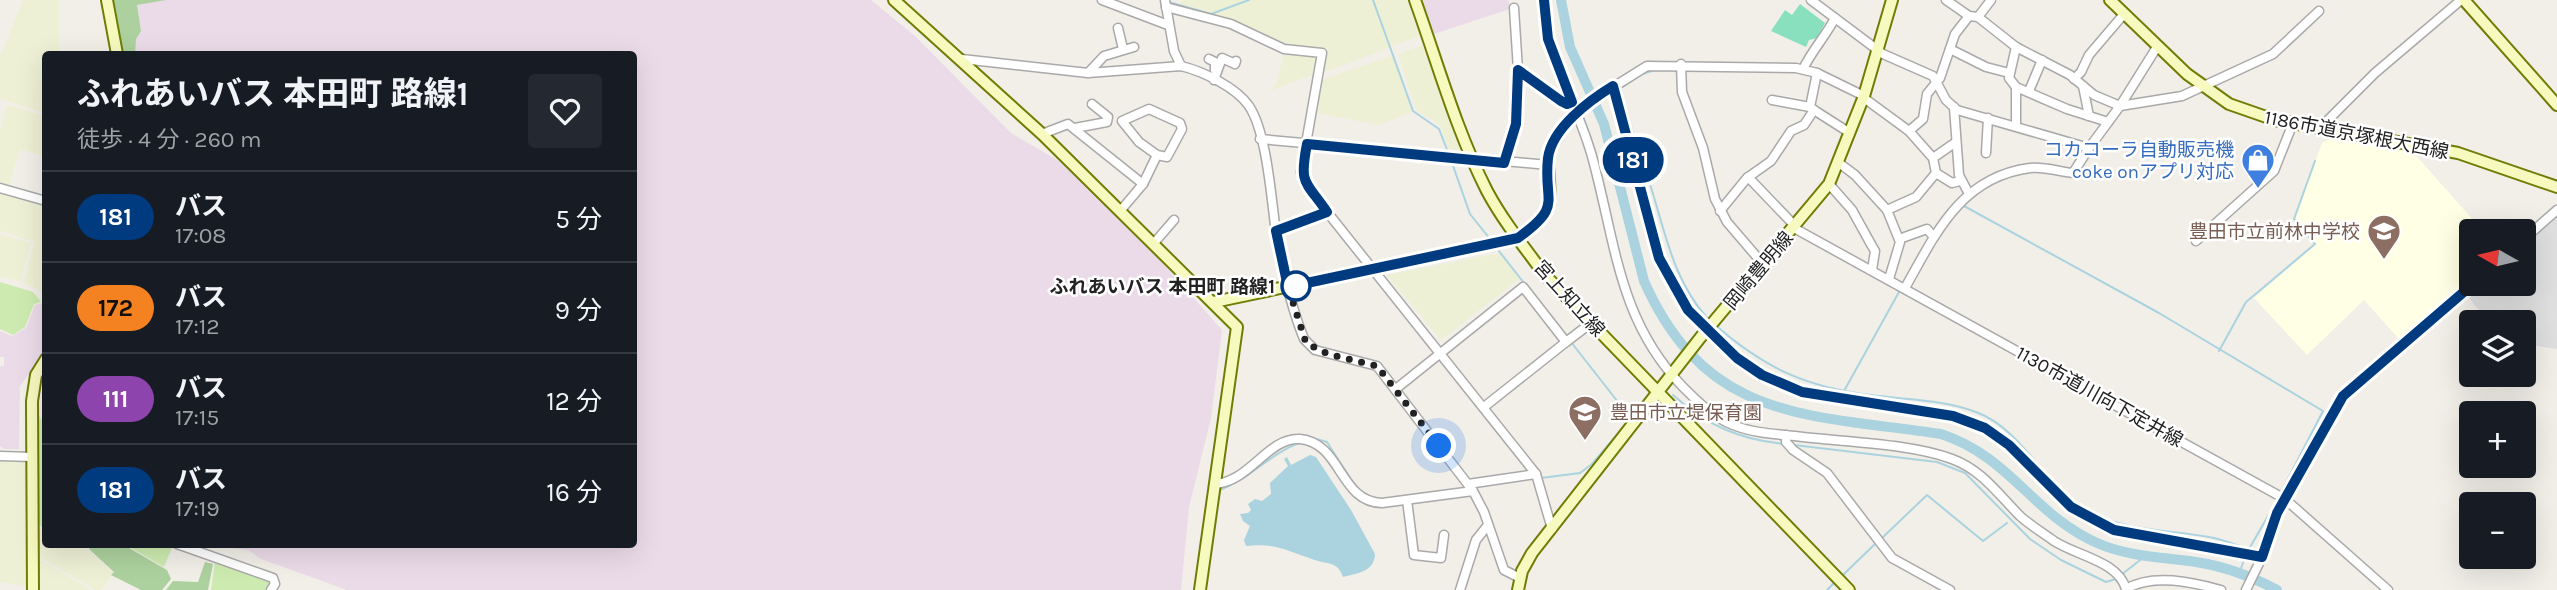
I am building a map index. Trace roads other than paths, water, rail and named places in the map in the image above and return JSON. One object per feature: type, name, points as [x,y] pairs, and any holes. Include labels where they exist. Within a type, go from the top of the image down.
[{"type":"street","points":[[107,0],[116,51]]},
{"type":"street","points":[[894,0],[1042,134],[1238,328],[1200,590]]},
{"type":"street","points":[[1102,0],[1168,25]]},
{"type":"street","name":"宮上知立線","points":[[1415,0],[1488,192],[1545,275],[1658,393]]},
{"type":"street","points":[[1544,0],[1548,39],[1577,110],[1593,159],[1623,290],[1639,328],[1672,373],[1702,406],[1732,425],[1788,442],[1914,450],[1952,459],[1982,476],[2020,516],[2042,532],[2115,571],[2126,589],[2138,582],[2176,581],[2221,590]]},
{"type":"street","points":[[1811,0],[1822,3],[1835,18],[1884,54],[1928,72],[1938,80],[1954,107],[1960,181],[1969,194]]},
{"type":"street","name":"岡崎豊明線","points":[[1518,590],[1528,559],[1708,328],[1829,184],[1864,97],[1892,0]]},
{"type":"street","points":[[1945,0],[2016,47],[2074,79],[2094,95],[2120,106],[2182,96],[2283,48],[2319,10]]},
{"type":"street","points":[[1909,131],[1923,119],[1927,94],[1938,80],[1955,34],[1992,0]]},
{"type":"street","name":"1186市道京塚根大西線","points":[[2110,0],[2157,47],[2202,86],[2229,104],[2293,123],[2458,153],[2557,187]]},
{"type":"street","points":[[2321,127],[2375,73],[2463,0],[2557,105]]},
{"type":"street","points":[[1181,66],[1168,25],[1165,3],[1231,24],[1284,49],[1322,53],[1301,172],[1304,183],[1484,407],[1537,478],[1552,529]]},
{"type":"street","points":[[1504,163],[1516,124],[1518,70],[1514,8]]},
{"type":"street","points":[[2074,79],[2081,72],[2089,55],[2124,14]]},
{"type":"street","points":[[1803,69],[1815,44],[1822,41],[1835,18]]},
{"type":"street","points":[[1118,28],[1123,49]]},
{"type":"street","points":[[1088,73],[1104,56],[1133,47]]},
{"type":"street","points":[[2016,47],[2008,78],[2015,87],[2108,122]]},
{"type":"street","points":[[1905,288],[1945,218],[1969,194],[1993,180],[2025,169],[2046,168],[2073,173],[2157,47]]},
{"type":"street","points":[[1950,49],[1986,67],[2009,72]]},
{"type":"street","points":[[1209,58],[1216,67],[1212,80]]},
{"type":"street","points":[[1212,80],[1222,58],[1235,64],[1236,61]]},
{"type":"street","points":[[962,60],[1088,73],[1181,66],[1238,94],[1251,108],[1260,139],[1276,231],[1301,331],[1310,346],[1328,354],[1377,366],[1470,488],[1489,525],[1505,573],[1520,578]]},
{"type":"street","points":[[2029,91],[2042,60]]},
{"type":"street","points":[[1681,64],[1682,92],[1703,148],[1720,211],[1763,264]]},
{"type":"street","points":[[1214,302],[1518,238],[1546,213],[1550,200],[1548,164],[1551,150],[1577,110],[1647,66],[1681,64],[1803,69],[1817,73],[1864,97],[1909,131],[1933,158],[1936,173],[1952,183],[1960,181]]},
{"type":"street","points":[[1518,70],[1561,101],[1567,104],[1572,102]]},
{"type":"street","points":[[1720,211],[1748,177],[1771,160],[1791,131],[1804,125],[1812,108],[1817,73]]},
{"type":"street","points":[[2082,86],[2089,116]]},
{"type":"street","points":[[1611,87],[1659,258],[1683,302],[1737,358],[1762,375],[1802,392],[1953,416],[1985,428],[2009,445],[2058,496],[2098,523],[2135,536],[2203,545],[2260,561]]},
{"type":"street","points":[[2015,87],[2016,126]]},
{"type":"street","points":[[1772,100],[1812,108],[1850,133]]},
{"type":"street","points":[[1075,128],[1107,122],[1108,117],[1093,104]]},
{"type":"street","points":[[1954,107],[2089,148]]},
{"type":"street","points":[[1149,109],[1180,122],[1182,129],[1167,157],[1157,155],[1139,142],[1122,121],[1149,109]]},
{"type":"street","points":[[1986,153],[1988,118]]},
{"type":"street","points":[[2196,241],[2274,170],[2293,123]]},
{"type":"street","points":[[1042,134],[1062,124],[1075,128],[1143,184]]},
{"type":"street","points":[[1260,139],[1504,163],[1548,164]]},
{"type":"street","points":[[1933,158],[1956,142]]},
{"type":"street","points":[[1121,210],[1143,184],[1157,155]]},
{"type":"street","points":[[1839,163],[1855,175],[1888,210],[1899,239],[1889,279]]},
{"type":"street","points":[[1888,210],[1916,197],[1936,173]]},
{"type":"street","name":"1130市道川向下定井線","points":[[1748,177],[1795,227],[2285,499],[2388,590]]},
{"type":"street","points":[[1829,184],[1852,211],[1875,251],[1872,270]]},
{"type":"street","points":[[0,188],[42,200]]},
{"type":"street","points":[[2536,228],[2557,210]]},
{"type":"street","points":[[1276,231],[1327,212]]},
{"type":"street","points":[[1154,243],[1174,220]]},
{"type":"street","points":[[1899,239],[1927,229],[1934,236]]},
{"type":"street","points":[[1396,388],[1523,287],[1566,342]]},
{"type":"street","points":[[2246,590],[2285,499],[2343,396],[2459,296]]},
{"type":"street","points":[[1484,407],[1591,323]]},
{"type":"street","points":[[33,590],[33,385],[42,367]]},
{"type":"street","points":[[1658,393],[1849,590]]},
{"type":"street","points":[[1215,484],[1243,474],[1274,448],[1297,439],[1319,445],[1352,489],[1363,499],[1376,503],[1537,478]]},
{"type":"street","points":[[1788,442],[1827,473],[1892,558],[1950,590]]},
{"type":"street","points":[[0,456],[32,457]]},
{"type":"street","points":[[1407,500],[1416,557],[1441,558],[1444,535]]},
{"type":"street","points":[[1460,590],[1476,540],[1489,525]]},
{"type":"street","points":[[188,548],[272,578],[275,584],[271,590]]},
{"type":"water","points":[[1310,455],[1316,457],[1351,510],[1375,554],[1372,565],[1364,571],[1343,577],[1338,568],[1331,564],[1273,546],[1246,546],[1244,540],[1250,526],[1243,521],[1240,514],[1251,510],[1248,504],[1255,499],[1262,501],[1271,494],[1270,483],[1288,466],[1284,459],[1287,457],[1291,465]]},
{"type":"waterway","points":[[1172,3],[1211,14],[1249,0]]},
{"type":"waterway","points":[[1373,0],[1413,111],[1439,129],[1448,152]]},
{"type":"waterway","points":[[1561,0],[1570,47],[1604,124],[1644,281],[1669,328],[1698,362],[1731,387],[1767,403],[1848,422],[1941,434],[1965,444],[2004,471],[2055,517],[2075,531],[2109,548],[2217,566],[2248,576],[2277,590]]},
{"type":"waterway","points":[[1652,68],[1652,71],[1642,74],[1621,88],[1671,253],[1686,287],[1708,319]]},
{"type":"waterway","points":[[1451,160],[1470,214],[1490,239]]},
{"type":"waterway","points":[[2219,351],[2246,302],[2315,244],[2294,219],[2315,161]]},
{"type":"waterway","points":[[1964,206],[2159,313],[2323,411],[2281,492]]},
{"type":"waterway","points":[[1495,246],[1524,283]]},
{"type":"waterway","points":[[1844,391],[1899,292]]},
{"type":"waterway","points":[[1715,325],[1751,353],[1806,381],[1847,391],[1950,405],[1993,420],[2020,444],[2070,498],[2100,516],[2130,526],[2214,538],[2249,549]]},
{"type":"waterway","points":[[1571,342],[1618,402],[1639,408]]},
{"type":"waterway","points":[[1673,395],[1698,415],[1724,429],[1753,439],[1785,444]]},
{"type":"waterway","points":[[1541,478],[1580,473],[1592,464],[1633,416]]},
{"type":"waterway","points":[[1313,438],[1327,442],[1352,481]]},
{"type":"waterway","points":[[1220,490],[1301,442]]},
{"type":"waterway","points":[[1794,445],[1937,462],[1965,473],[2030,539],[2061,560],[2106,582],[2116,579]]},
{"type":"waterway","points":[[1881,539],[1927,495],[1983,541],[2007,523]]},
{"type":"waterway","points":[[2249,549],[2279,497]]},
{"type":"waterway","points":[[1843,575],[1877,542]]},
{"type":"waterway","points":[[2121,575],[2144,557]]},
{"type":"waterway","points":[[2239,574],[2245,557]]},
{"type":"waterway","points":[[1827,590],[1836,581]]},
{"type":"place","name":"コカコーラ自動販売機 coke onアプリ対応","points":[[2258,190]]},
{"type":"place","name":"豊田市立前林中学校","points":[[2384,261]]},
{"type":"place","name":"ふれあいバス 本田町 路線1","points":[[1296,286]]},
{"type":"place","name":"豊田市立堤保育園","points":[[1585,442]]}]
